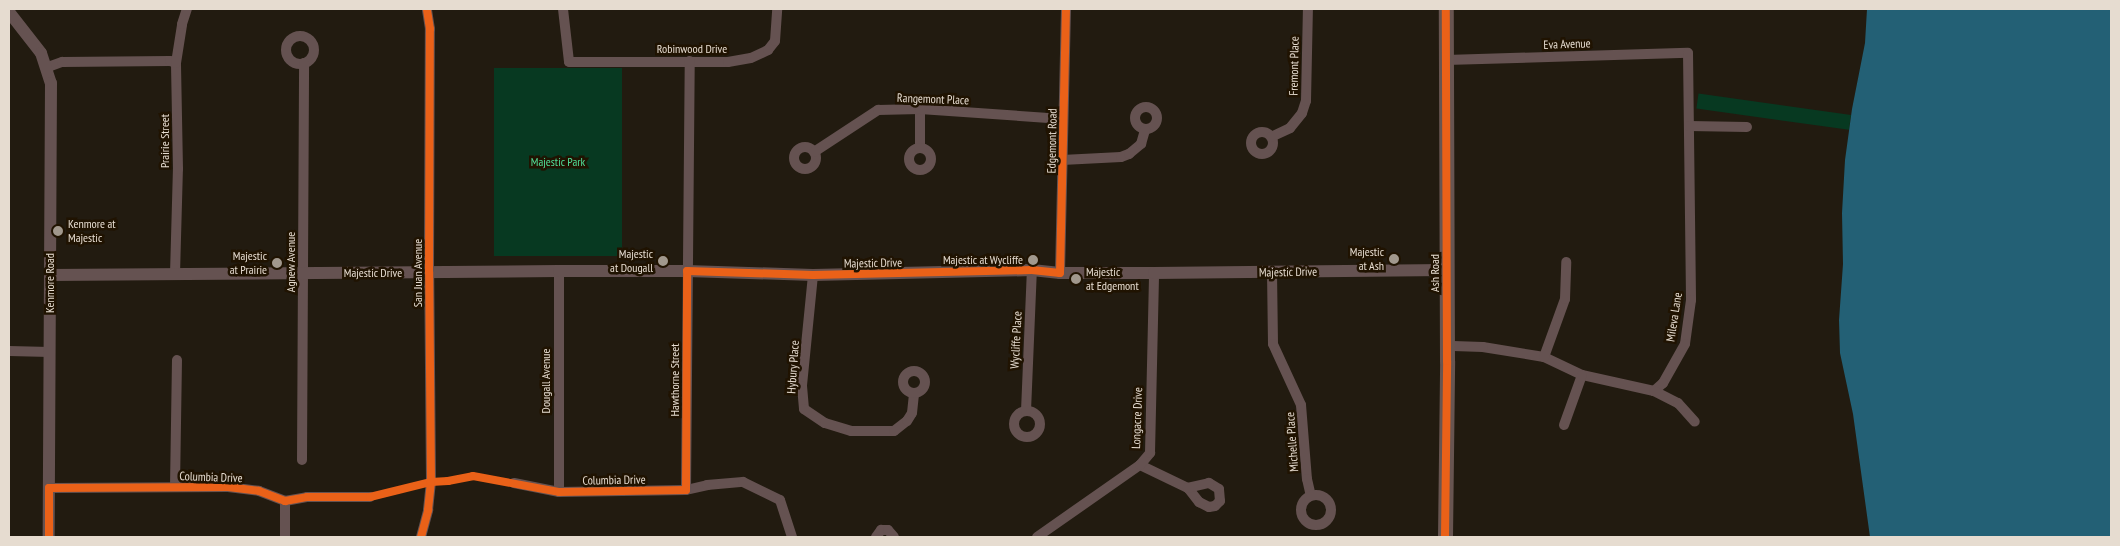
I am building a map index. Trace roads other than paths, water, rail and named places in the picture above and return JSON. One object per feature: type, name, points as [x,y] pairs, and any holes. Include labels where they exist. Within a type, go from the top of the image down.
[{"type":"main road","name":"Ash Road","points":[[1445,537],[1446,9]]},
{"type":"street","name":"Prairie Street","points":[[175,274],[178,169],[176,63],[182,24],[187,9]]},
{"type":"street","name":"San Juan Avenue","points":[[420,537],[428,510],[430,482],[430,28],[427,9]]},
{"type":"street","name":"Robinwood Drive","points":[[563,9],[569,62],[728,62],[750,58],[768,50],[775,41],[777,9]]},
{"type":"street","name":"Edgemont Road","points":[[1060,273],[1066,9]]},
{"type":"street","name":"Fremont Place","points":[[1271,137],[1290,128],[1302,113],[1306,101],[1308,9]]},
{"type":"street","name":"Kenmore Road","points":[[9,12],[34,42],[48,67],[51,97],[48,537]]},
{"type":"street","name":"Eva Avenue","points":[[1446,60],[1688,53]]},
{"type":"street","name":"Mileva Lane","points":[[1654,391],[1663,383],[1684,344],[1691,300],[1688,53]]},
{"type":"street","name":"Hawthorne Street","points":[[686,490],[690,61]]},
{"type":"street","points":[[48,67],[62,62],[176,63]]},
{"type":"street","name":"Agnew Avenue","points":[[302,460],[304,63]]},
{"type":"street","points":[[920,109],[920,148]]},
{"type":"street","name":"Rangemont Place","points":[[814,152],[878,110],[920,109],[1064,118]]},
{"type":"street","points":[[1689,126],[1746,127]]},
{"type":"street","points":[[1062,160],[1121,157],[1129,154],[1141,144],[1145,130]]},
{"type":"street","points":[[1544,357],[1566,299],[1566,262]]},
{"type":"street","name":"Majestic Drive","points":[[50,275],[687,271],[814,275],[1032,270],[1060,273],[1154,273],[1446,270]]},
{"type":"street","name":"Wycliffe Place","points":[[1026,411],[1032,270]]},
{"type":"street","name":"Dougall Avenue","points":[[559,271],[559,492]]},
{"type":"street","name":"Michelle Place","points":[[1272,272],[1273,344],[1301,405],[1307,479],[1312,496]]},
{"type":"street","name":"Longacre Drive","points":[[1037,537],[1140,465],[1150,453],[1154,273]]},
{"type":"street","name":"Hybury Place","points":[[814,275],[802,386],[804,409],[825,424],[851,431],[894,431],[908,422],[912,413],[914,393]]},
{"type":"street","points":[[1446,346],[1484,347],[1544,357],[1582,375],[1654,391],[1678,404],[1695,422]]},
{"type":"street","points":[[9,351],[50,352]]},
{"type":"street","points":[[175,487],[177,360]]},
{"type":"street","points":[[1564,425],[1582,375]]},
{"type":"street","points":[[1140,465],[1188,488]]},
{"type":"street","name":"Columbia Drive","points":[[514,483],[559,492],[686,490],[706,485],[743,482],[780,500],[792,537]]},
{"type":"street","name":"Columbia Drive","points":[[49,488],[228,487],[260,490],[285,501]]},
{"type":"street","points":[[285,537],[285,501],[306,498],[370,497]]},
{"type":"street","points":[[876,537],[881,530],[888,530],[894,537]]},
{"type":"water","points":[[1867,9],[2111,9],[2111,537],[1870,537],[1853,414],[1840,353],[1839,320],[1843,264],[1842,213],[1845,160],[1852,109],[1865,43]]},
{"type":"place","name":"Kenmore at Majestic","points":[[58,231]]},
{"type":"place","name":"Majestic at Ash","points":[[1394,259]]},
{"type":"place","name":"Majestic at Wycliffe","points":[[1033,260]]},
{"type":"place","name":"Majestic at Dougall","points":[[663,261]]},
{"type":"place","name":"Majestic at Prairie","points":[[277,263]]},
{"type":"place","name":"Majestic at Edgemont","points":[[1076,279]]},
{"type":"park label","name":"Majestic Park","points":[[558,162]]}]
